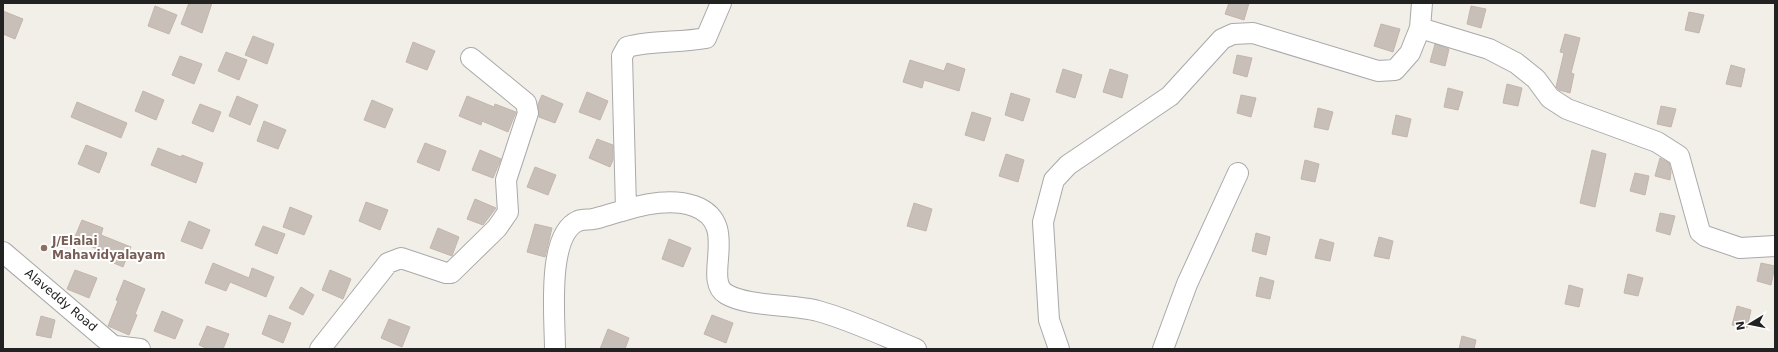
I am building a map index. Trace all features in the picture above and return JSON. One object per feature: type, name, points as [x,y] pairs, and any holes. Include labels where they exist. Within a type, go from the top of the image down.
[{"type":"street","points":[[626,210],[621,74],[622,56],[627,47],[636,44],[687,41],[706,38],[721,3]]},
{"type":"street","points":[[1059,349],[1049,320],[1043,222],[1054,180],[1068,165],[1170,96],[1222,39],[1233,34],[1253,33],[1378,71],[1395,70],[1410,53],[1420,28],[1422,3]]},
{"type":"street","points":[[1420,28],[1490,49],[1516,63],[1536,79],[1550,98],[1567,110],[1657,142],[1679,156],[1700,232],[1705,236],[1740,248],[1775,246]]},
{"type":"street","points":[[320,349],[388,263],[401,258],[446,273],[452,273],[497,228],[508,212],[506,180],[528,113],[526,103],[471,58]]},
{"type":"street","points":[[1163,349],[1187,284],[1238,173]]},
{"type":"street","points":[[555,349],[554,298],[557,253],[567,230],[578,221],[595,219],[626,210],[663,202],[694,206],[707,214],[717,225],[719,243],[718,282],[721,290],[726,294],[738,299],[817,311],[916,349]]},
{"type":"street","name":"Alaveddy Road","points":[[3,252],[116,347]]},
{"type":"street","points":[[116,347],[140,349]]},
{"type":"building","points":[[189,3],[212,3],[202,33],[181,24]]},
{"type":"building","points":[[1229,3],[1249,3],[1244,20],[1225,14]]},
{"type":"building","points":[[155,6],[177,15],[169,34],[148,26]]},
{"type":"building","points":[[1471,6],[1486,9],[1481,28],[1467,24]]},
{"type":"building","points":[[3,11],[23,19],[15,39],[3,34]]},
{"type":"building","points":[[1689,12],[1704,15],[1699,33],[1685,30]]},
{"type":"building","points":[[1381,24],[1400,29],[1393,52],[1374,46]]},
{"type":"building","points":[[1565,34],[1580,38],[1571,73],[1574,74],[1570,93],[1559,90],[1556,87],[1564,53],[1560,52]]},
{"type":"building","points":[[253,36],[274,44],[267,64],[245,55]]},
{"type":"building","points":[[413,42],[435,51],[427,70],[406,62]]},
{"type":"building","points":[[1435,44],[1449,49],[1445,66],[1430,62]]},
{"type":"building","points":[[226,52],[247,60],[239,80],[218,71]]},
{"type":"building","points":[[1237,55],[1252,58],[1247,77],[1233,73]]},
{"type":"building","points":[[180,56],[202,64],[194,84],[172,75]]},
{"type":"building","points":[[910,60],[944,71],[947,63],[965,69],[959,91],[924,80],[922,88],[903,82]]},
{"type":"building","points":[[1731,65],[1745,69],[1741,87],[1726,84]]},
{"type":"building","points":[[1063,69],[1082,75],[1075,98],[1056,92]]},
{"type":"building","points":[[1110,69],[1128,75],[1122,98],[1103,92]]},
{"type":"building","points":[[1507,84],[1522,88],[1518,106],[1503,103]]},
{"type":"building","points":[[1448,88],[1463,92],[1458,110],[1444,107]]},
{"type":"building","points":[[143,91],[164,100],[156,120],[135,111]]},
{"type":"building","points":[[587,92],[608,101],[600,120],[579,112]]},
{"type":"building","points":[[1011,93],[1030,99],[1023,121],[1005,115]]},
{"type":"building","points":[[542,95],[563,104],[555,123],[539,117],[538,104]]},
{"type":"building","points":[[1241,95],[1256,98],[1251,117],[1237,113]]},
{"type":"building","points":[[237,96],[258,105],[250,125],[229,116]]},
{"type":"building","points":[[467,96],[494,107],[495,104],[516,112],[508,132],[482,121],[481,125],[459,116]]},
{"type":"building","points":[[372,100],[393,109],[385,128],[364,120]]},
{"type":"building","points":[[77,102],[127,123],[121,138],[71,117]]},
{"type":"building","points":[[200,104],[221,112],[213,132],[192,123]]},
{"type":"building","points":[[1661,106],[1676,109],[1671,127],[1657,124]]},
{"type":"building","points":[[1318,108],[1333,112],[1328,130],[1314,127]]},
{"type":"building","points":[[972,112],[991,118],[984,141],[965,135]]},
{"type":"building","points":[[1396,115],[1411,119],[1407,137],[1392,134]]},
{"type":"building","points":[[264,121],[286,130],[278,149],[257,141]]},
{"type":"building","points":[[597,139],[613,145],[613,160],[610,167],[589,158]]},
{"type":"building","points":[[425,143],[446,151],[439,171],[417,162]]},
{"type":"building","points":[[86,145],[107,153],[99,173],[78,164]]},
{"type":"building","points":[[158,148],[181,157],[182,155],[203,163],[196,183],[151,165]]},
{"type":"building","points":[[480,150],[501,159],[493,178],[472,170]]},
{"type":"building","points":[[1592,150],[1606,154],[1595,207],[1580,203]]},
{"type":"building","points":[[1006,154],[1024,160],[1018,182],[999,176]]},
{"type":"building","points":[[1660,158],[1669,163],[1671,172],[1670,180],[1655,176]]},
{"type":"building","points":[[1305,160],[1319,164],[1315,182],[1301,179]]},
{"type":"building","points":[[535,167],[556,175],[548,195],[527,187]]},
{"type":"building","points":[[1635,173],[1649,176],[1645,195],[1630,191]]},
{"type":"building","points":[[475,199],[496,208],[483,225],[467,219]]},
{"type":"building","points":[[366,202],[388,210],[380,230],[359,221]]},
{"type":"building","points":[[914,203],[932,209],[926,231],[907,226]]},
{"type":"building","points":[[290,207],[312,216],[304,235],[283,227]]},
{"type":"building","points":[[1660,213],[1675,216],[1670,235],[1656,231]]},
{"type":"building","points":[[82,220],[103,228],[101,235],[131,247],[123,267],[102,258],[104,252],[74,239]]},
{"type":"building","points":[[189,221],[210,230],[202,249],[181,241]]},
{"type":"building","points":[[535,224],[552,228],[545,257],[527,252]]},
{"type":"building","points":[[263,226],[285,234],[277,254],[255,245]]},
{"type":"building","points":[[438,228],[459,237],[452,256],[430,248]]},
{"type":"building","points":[[1256,233],[1270,237],[1266,255],[1252,251]]},
{"type":"building","points":[[1379,237],[1393,241],[1389,259],[1374,256]]},
{"type":"building","points":[[669,239],[691,248],[683,267],[662,259]]},
{"type":"building","points":[[1320,239],[1334,243],[1330,261],[1315,258]]},
{"type":"building","points":[[213,263],[249,278],[252,268],[274,277],[266,297],[230,282],[226,291],[205,283]]},
{"type":"building","points":[[1761,263],[1775,266],[1771,285],[1757,281]]},
{"type":"building","points":[[75,270],[97,278],[89,298],[67,289]]},
{"type":"building","points":[[330,270],[351,279],[343,299],[322,290]]},
{"type":"building","points":[[1628,274],[1643,278],[1638,296],[1624,293]]},
{"type":"building","points":[[1260,277],[1274,281],[1270,299],[1256,296]]},
{"type":"building","points":[[124,280],[145,289],[135,314],[137,315],[129,335],[108,326],[118,301],[116,300]]},
{"type":"building","points":[[1569,285],[1583,289],[1579,307],[1565,304]]},
{"type":"building","points":[[301,287],[314,295],[303,315],[289,308]]},
{"type":"building","points":[[1737,306],[1751,310],[1747,328],[1732,325]]},
{"type":"building","points":[[162,311],[183,320],[175,339],[154,331]]},
{"type":"building","points":[[269,315],[291,323],[283,343],[262,334]]},
{"type":"building","points":[[712,315],[733,323],[726,343],[704,334]]},
{"type":"building","points":[[41,316],[55,320],[51,338],[36,335]]},
{"type":"building","points":[[389,319],[410,327],[402,347],[381,338]]},
{"type":"building","points":[[207,326],[229,334],[223,349],[208,349],[199,345]]},
{"type":"building","points":[[608,329],[629,338],[625,349],[600,349]]},
{"type":"building","points":[[1462,336],[1476,340],[1474,349],[1459,349]]},
{"type":"place","name":"J/Elalai Mahavidyalayam","points":[[44,248]]}]
